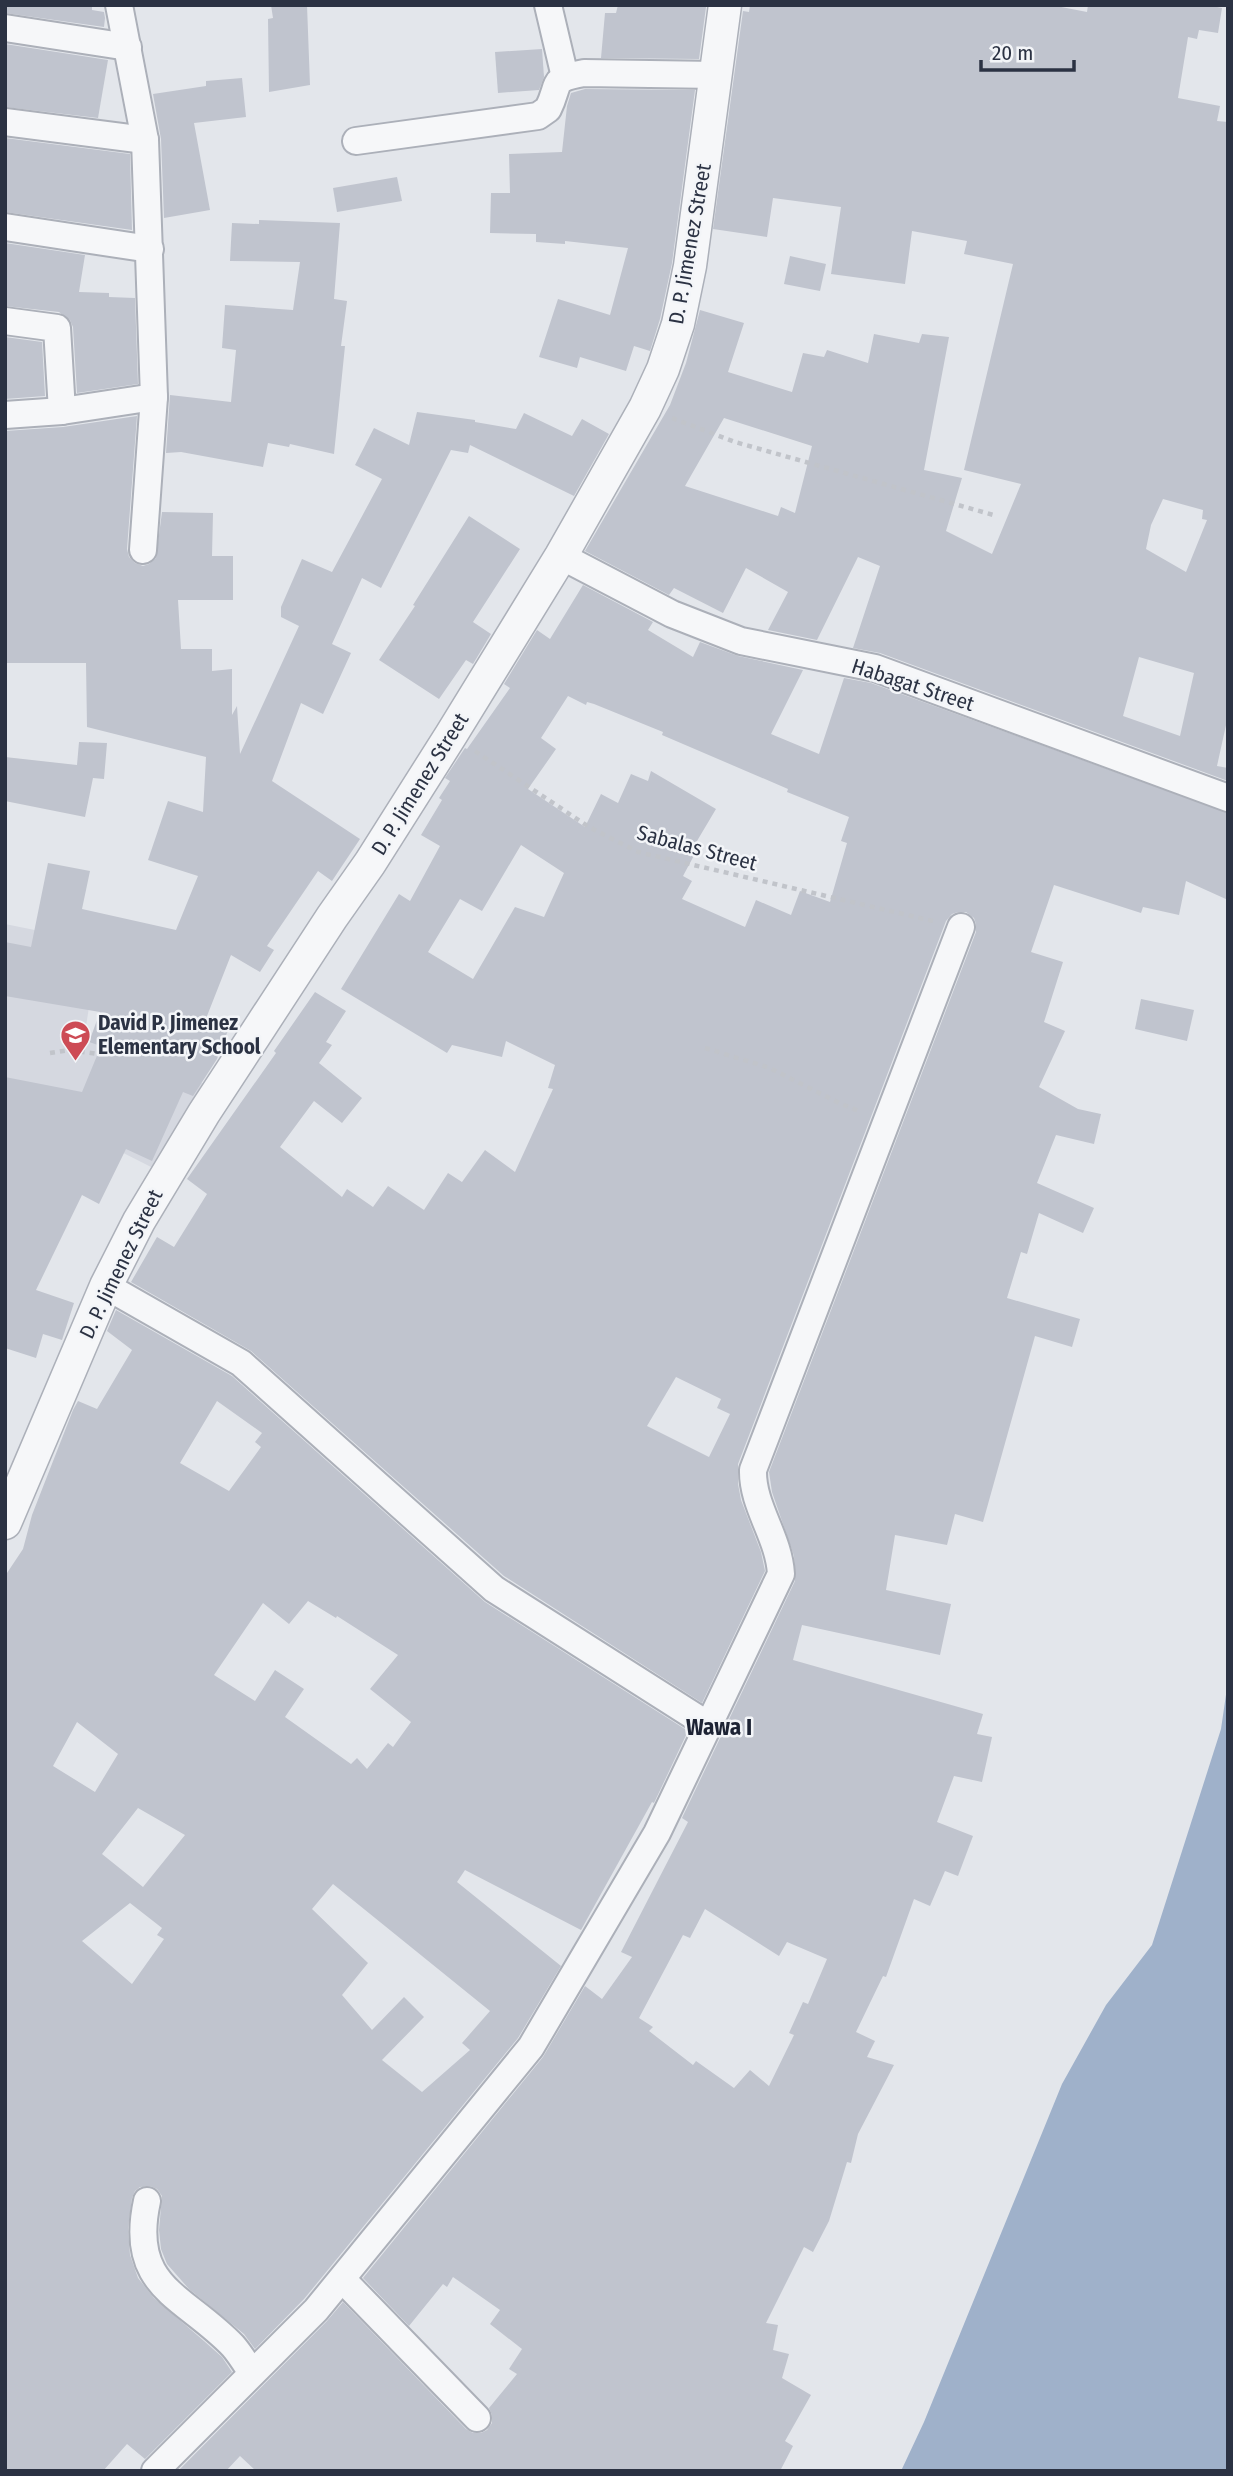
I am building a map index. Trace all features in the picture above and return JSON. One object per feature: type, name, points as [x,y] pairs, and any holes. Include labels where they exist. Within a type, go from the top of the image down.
[{"type":"street","points":[[119,5],[145,140],[154,397],[144,550]]},
{"type":"street","points":[[548,5],[565,78]]},
{"type":"street","name":"D. P. Jimenez Street","points":[[5,1523],[106,1286],[139,1221],[187,1141],[451,735],[561,556],[645,408],[663,369],[678,324],[690,266],[725,5]]},
{"type":"street","points":[[5,28],[128,47]]},
{"type":"street","points":[[356,141],[538,116],[548,109],[555,86],[561,79],[584,74],[716,75]]},
{"type":"street","points":[[5,122],[145,140]]},
{"type":"street","points":[[5,227],[150,249]]},
{"type":"street","points":[[5,321],[57,328],[62,411]]},
{"type":"street","points":[[5,415],[62,411],[154,397]]},
{"type":"street","name":"Habagat Street","points":[[561,556],[672,614],[741,640],[875,668],[1228,798]]},
{"type":"street","points":[[155,2471],[316,2310],[531,2047],[657,1833],[781,1574],[780,1555],[752,1485],[753,1470],[961,927]]},
{"type":"street","points":[[106,1286],[242,1363],[494,1589],[708,1725]]},
{"type":"street","points":[[147,2201],[142,2242],[159,2282],[233,2347],[252,2373]]},
{"type":"street","points":[[342,2279],[477,2418]]},
{"type":"path","points":[[645,408],[735,442],[996,516]]},
{"type":"path","name":"Sabalas Street","points":[[451,735],[589,827],[638,852],[961,927]]},
{"type":"path","points":[[705,1048],[770,1068],[839,1104],[886,1121]]},
{"type":"path","points":[[50,1053],[69,1050],[98,1054]]},
{"type":"shaded area","name":"David P. Jimenez Elementary School","points":[[5,924],[99,943],[84,1039],[207,1085],[157,1170],[72,1127],[5,1126]]},
{"type":"water","points":[[1228,1681],[1228,2471],[901,2471],[924,2422],[1062,2084],[1106,2005],[1152,1945],[1221,1729]]},
{"type":"building","points":[[5,5],[92,5],[92,10],[104,12],[104,27],[5,13]]},
{"type":"building","points":[[271,5],[307,5],[310,85],[269,92],[268,19],[273,18]]},
{"type":"building","points":[[618,5],[706,7],[699,59],[601,58],[605,13],[616,13]]},
{"type":"building","points":[[750,5],[1051,5],[1087,12],[1088,5],[1207,5],[1222,8],[1218,33],[1199,30],[1197,39],[1188,37],[1178,98],[1220,106],[1217,121],[1228,122],[1228,716],[1217,766],[1228,768],[1228,781],[880,653],[853,648],[880,566],[858,557],[817,640],[768,630],[788,592],[746,568],[723,613],[674,588],[669,595],[585,551],[670,405],[686,363],[700,310],[744,323],[728,372],[792,392],[803,353],[824,357],[827,350],[868,363],[874,334],[919,343],[922,334],[949,337],[924,470],[962,478],[946,531],[992,554],[1021,484],[964,470],[1013,264],[964,254],[967,241],[912,231],[905,284],[831,274],[841,207],[773,198],[767,237],[713,229],[743,11],[749,12]],"holes":[[[724,418],[812,446],[795,513],[781,507],[778,516],[685,486]],[[1163,499],[1203,510],[1202,519],[1207,520],[1186,572],[1146,549],[1151,525]],[[1139,657],[1194,673],[1180,736],[1123,716]]]},
{"type":"building","points":[[5,44],[108,60],[98,118],[5,107]]},
{"type":"building","points":[[542,49],[544,77],[539,90],[498,93],[495,52]]},
{"type":"building","points":[[242,78],[246,117],[194,123],[210,210],[164,218],[161,139],[153,94],[206,86],[206,81]]},
{"type":"building","points":[[585,89],[695,90],[672,263],[660,319],[650,351],[634,346],[626,371],[580,357],[577,368],[539,357],[558,299],[610,315],[628,248],[565,241],[565,244],[536,242],[536,234],[490,233],[491,193],[510,193],[509,154],[562,152],[571,93]]},
{"type":"building","points":[[5,138],[130,154],[132,230],[5,212]]},
{"type":"building","points":[[397,177],[402,201],[337,212],[333,188]]},
{"type":"building","points":[[259,220],[340,223],[334,299],[347,301],[341,346],[345,346],[334,454],[290,444],[289,447],[268,443],[263,467],[181,452],[166,453],[170,395],[231,402],[236,350],[222,348],[225,305],[293,310],[300,262],[230,261],[232,223],[259,224]]},
{"type":"building","points":[[5,243],[85,255],[79,292],[109,293],[109,297],[135,298],[138,384],[77,393],[73,327],[70,320],[59,312],[5,306]]},
{"type":"building","points":[[790,256],[826,264],[820,291],[784,284]]},
{"type":"building","points":[[5,337],[42,342],[45,396],[5,399]]},
{"type":"building","points":[[417,412],[516,429],[524,413],[572,436],[582,419],[609,434],[574,496],[470,445],[468,453],[451,450],[381,588],[362,578],[332,644],[351,653],[323,714],[301,703],[272,781],[360,839],[332,881],[318,871],[267,946],[274,950],[260,972],[231,955],[207,1016],[230,1025],[217,1059],[193,1096],[183,1092],[152,1161],[126,1149],[99,1204],[82,1195],[36,1290],[74,1303],[62,1340],[43,1334],[36,1358],[5,1348],[5,1077],[82,1092],[101,1046],[89,1042],[100,1012],[5,996],[5,942],[31,947],[48,863],[90,871],[82,909],[176,930],[198,876],[148,860],[168,801],[203,812],[206,757],[87,727],[86,663],[5,663],[5,431],[63,427],[137,416],[127,549],[129,557],[135,563],[143,566],[156,558],[162,512],[213,513],[212,556],[233,556],[233,600],[178,600],[181,649],[212,649],[212,671],[232,669],[232,715],[237,706],[240,754],[299,626],[281,617],[281,607],[302,559],[332,572],[382,479],[355,465],[374,428],[409,445]]},
{"type":"building","points":[[469,516],[520,549],[473,622],[491,634],[473,664],[466,660],[439,699],[379,660]]},
{"type":"building","points":[[583,585],[653,622],[648,630],[693,657],[700,642],[738,656],[803,670],[771,734],[819,754],[844,678],[871,683],[1228,813],[1228,900],[1186,881],[1179,915],[1143,907],[1141,913],[1054,885],[1031,952],[1063,962],[1044,1022],[1065,1031],[1039,1087],[1078,1109],[1101,1114],[1094,1144],[1056,1135],[1037,1183],[1094,1208],[1083,1233],[1039,1213],[1027,1254],[1021,1252],[1007,1298],[1080,1319],[1072,1347],[1035,1336],[983,1522],[955,1514],[947,1545],[895,1535],[886,1590],[951,1604],[940,1655],[802,1625],[793,1660],[983,1714],[977,1734],[992,1737],[982,1782],[954,1776],[937,1822],[973,1836],[958,1876],[945,1871],[930,1906],[914,1899],[886,1977],[883,1976],[856,2032],[875,2041],[867,2057],[894,2065],[858,2134],[851,2163],[847,2162],[829,2221],[813,2252],[804,2247],[766,2323],[778,2325],[773,2350],[789,2354],[782,2378],[811,2395],[785,2441],[793,2446],[780,2471],[256,2471],[240,2456],[226,2471],[178,2471],[343,2302],[466,2429],[481,2433],[492,2423],[489,2408],[517,2374],[509,2369],[522,2349],[490,2324],[500,2310],[453,2277],[447,2287],[443,2284],[409,2326],[363,2278],[543,2057],[585,1986],[602,1999],[632,1957],[621,1952],[688,1822],[682,1818],[795,1581],[794,1556],[772,1492],[769,1472],[976,932],[974,918],[966,912],[952,914],[946,921],[738,1464],[741,1500],[761,1552],[765,1571],[702,1703],[504,1576],[251,1351],[131,1282],[157,1237],[174,1247],[207,1194],[187,1179],[276,1053],[274,1051],[315,992],[346,1011],[326,1042],[332,1045],[319,1063],[362,1098],[342,1123],[314,1101],[280,1147],[342,1197],[347,1189],[373,1207],[388,1186],[424,1210],[448,1173],[462,1182],[485,1150],[515,1172],[553,1089],[548,1088],[555,1065],[506,1041],[502,1057],[452,1045],[447,1053],[341,989],[399,894],[410,901],[440,846],[421,835],[450,781],[445,778],[510,688],[504,684],[537,630],[550,639]],"holes":[[[568,696],[663,732],[662,735],[849,817],[841,841],[847,843],[830,902],[800,891],[791,915],[756,900],[745,927],[682,899],[692,881],[683,876],[698,848],[694,846],[716,809],[651,771],[648,781],[631,774],[618,803],[601,794],[585,827],[528,789],[556,749],[541,738]],[[521,845],[564,873],[544,917],[515,907],[473,979],[428,952],[460,899],[482,911]],[[676,1377],[721,1399],[717,1408],[730,1414],[709,1457],[647,1426]],[[705,1909],[779,1956],[787,1942],[827,1959],[808,2004],[803,2002],[789,2033],[794,2035],[769,2086],[750,2070],[734,2088],[696,2061],[693,2065],[649,2031],[653,2027],[639,2018],[683,1935],[690,1938]]]},
{"type":"building","points":[[79,742],[107,743],[104,779],[93,778],[85,817],[5,801],[5,757],[77,765]]},
{"type":"building","points":[[1141,999],[1194,1010],[1187,1041],[1135,1029]]},
{"type":"building","points":[[116,1310],[232,1376],[485,1602],[688,1731],[654,1803],[652,1802],[581,1930],[465,1870],[457,1882],[561,1966],[518,2038],[304,2299],[255,2349],[244,2334],[189,2289],[167,2264],[161,2249],[159,2230],[162,2196],[157,2189],[150,2186],[140,2187],[132,2198],[128,2228],[130,2255],[138,2278],[154,2298],[222,2357],[232,2372],[145,2459],[127,2444],[103,2471],[5,2471],[5,1576],[23,1549],[32,1515],[78,1401],[97,1409],[132,1350],[107,1331]],"holes":[[[217,1401],[262,1433],[255,1442],[261,1447],[229,1491],[180,1463]],[[308,1601],[398,1655],[370,1689],[411,1722],[393,1747],[388,1743],[367,1769],[357,1758],[351,1764],[285,1717],[304,1689],[275,1670],[255,1701],[214,1675],[263,1603],[289,1624]],[[77,1722],[118,1754],[95,1792],[53,1766]],[[138,1808],[185,1835],[143,1887],[102,1854]],[[333,1884],[490,2011],[462,2043],[470,2050],[422,2092],[382,2060],[424,2017],[404,1997],[372,2030],[342,1995],[368,1963],[312,1909]],[[130,1903],[162,1928],[157,1935],[164,1939],[132,1984],[82,1941]]]},
{"type":"place","name":"David P. Jimenez Elementary School","points":[[75,1062]]},
{"type":"district","name":"Wawa I","points":[[719,1727]]}]
